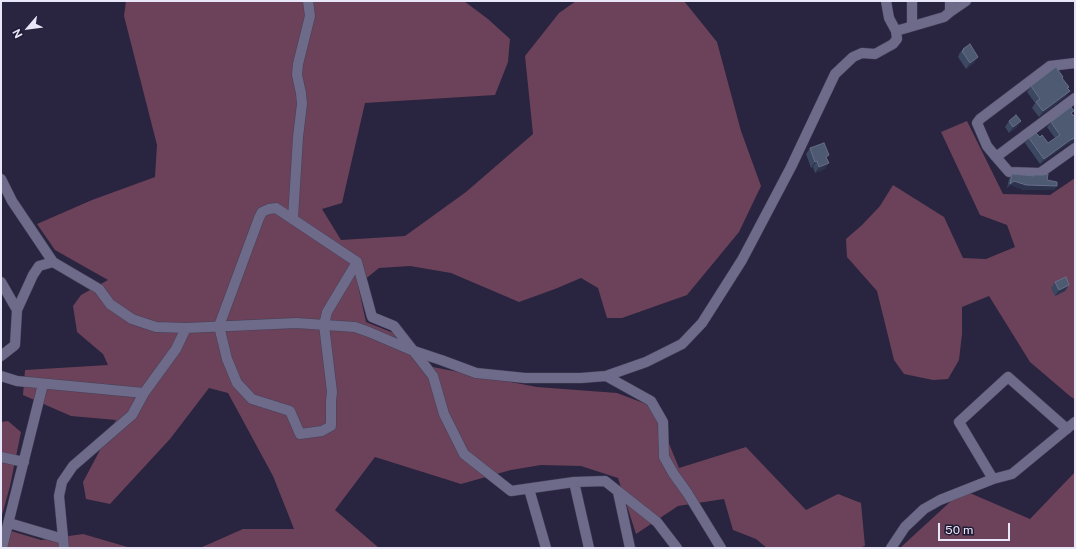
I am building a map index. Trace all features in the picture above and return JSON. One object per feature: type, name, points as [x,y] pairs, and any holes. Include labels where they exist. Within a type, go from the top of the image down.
[{"type":"street","points":[[293,218],[298,137],[302,104],[297,75],[298,64],[310,16],[308,1]]},
{"type":"street","points":[[1,179],[12,201],[53,262],[98,289],[110,304],[132,319],[156,327],[186,328],[296,323],[355,327],[412,350],[476,373],[525,378],[581,378],[606,376],[646,362],[682,344],[702,323],[742,260],[791,167],[835,74],[853,57],[862,53],[875,54],[893,44],[897,39],[896,31],[889,18],[886,1]]},
{"type":"street","points":[[912,1],[912,26]]},
{"type":"street","points":[[950,1],[950,12]]},
{"type":"street","points":[[896,31],[944,16],[966,1]]},
{"type":"street","points":[[1075,63],[1050,66],[980,119],[977,123],[986,146],[1009,172],[1040,173],[1075,148]]},
{"type":"street","points":[[996,157],[1075,98]]},
{"type":"street","points":[[357,262],[327,312],[324,325],[332,392],[331,426],[322,431],[300,434],[290,411],[252,399],[237,383],[227,359],[219,326],[259,218],[262,212],[276,208],[357,262],[372,317],[394,326],[433,376],[444,414],[464,454],[511,491],[574,482],[605,482],[657,522],[677,548]]},
{"type":"street","points":[[1,356],[15,345],[17,310],[33,275],[39,266],[53,262]]},
{"type":"street","points":[[1,282],[17,310]]},
{"type":"street","points":[[9,523],[63,544],[59,496],[62,482],[73,466],[132,415],[144,392],[176,350],[186,328]]},
{"type":"street","points":[[606,376],[651,401],[663,422],[664,457],[688,494],[717,547]]},
{"type":"street","points":[[891,548],[905,527],[924,509],[940,500],[993,479],[1012,474],[1071,426],[1008,377],[959,422],[993,479]]},
{"type":"street","points":[[2,379],[43,384],[144,392]]},
{"type":"street","points":[[2,548],[43,384]]},
{"type":"street","points":[[1,457],[24,462]]},
{"type":"street","points":[[574,482],[589,548]]},
{"type":"street","points":[[529,489],[546,548]]},
{"type":"street","points":[[618,492],[630,548]]},
{"type":"shaded area","points":[[126,1],[464,1],[488,19],[510,39],[508,62],[495,95],[365,103],[342,203],[322,209],[341,240],[405,236],[466,192],[533,134],[525,56],[559,13],[576,1],[684,1],[717,42],[741,131],[761,186],[739,232],[687,295],[622,318],[607,318],[598,288],[581,278],[519,302],[451,273],[410,266],[379,268],[358,285],[366,322],[401,336],[417,364],[537,387],[617,393],[654,407],[679,468],[746,447],[806,510],[838,494],[861,503],[865,546],[858,548],[767,548],[756,539],[733,530],[724,499],[678,506],[636,534],[618,478],[581,466],[541,465],[511,470],[461,484],[375,457],[335,510],[379,548],[200,548],[243,529],[294,529],[273,476],[228,393],[209,388],[170,439],[110,504],[86,499],[83,482],[116,420],[71,416],[23,395],[25,370],[108,365],[103,354],[77,332],[73,306],[81,295],[108,280],[55,250],[37,224],[92,200],[155,177],[157,145],[124,16]]},
{"type":"shaded area","points":[[967,121],[1003,194],[1050,195],[1075,178],[1075,399],[1030,362],[989,296],[962,307],[962,334],[959,360],[948,379],[933,380],[904,374],[894,360],[877,291],[847,257],[846,239],[880,206],[893,185],[944,217],[963,258],[986,259],[1015,247],[1007,225],[980,215],[941,132]]},
{"type":"shaded area","points":[[8,421],[21,432],[10,486],[1,519],[1,422]]},
{"type":"shaded area","points":[[1075,472],[1075,548],[900,548],[963,490],[1030,519]]},
{"type":"shaded area","points":[[1,528],[41,540],[83,534],[131,548],[1,548]]},
{"type":"building","points":[[970,44],[978,57],[970,63],[962,51]]},
{"type":"building","points":[[1056,67],[1070,91],[1043,111],[1036,102],[1040,99],[1031,86]]},
{"type":"building","points":[[1071,107],[1074,111],[1071,113],[1075,117],[1075,138],[1044,159],[1029,138],[1036,133],[1040,137],[1042,135],[1048,143],[1060,135],[1051,122]]},
{"type":"building","points":[[1016,115],[1021,121],[1013,127],[1009,121]]},
{"type":"building","points":[[824,143],[829,155],[826,157],[829,163],[819,167],[817,161],[815,162],[810,148]]},
{"type":"building","points":[[1012,174],[1034,176],[1033,175],[1048,174],[1047,180],[1057,182],[1057,186],[1026,185],[1014,181],[1010,184]]},
{"type":"building","points":[[1066,277],[1069,285],[1059,290],[1055,282]]}]
